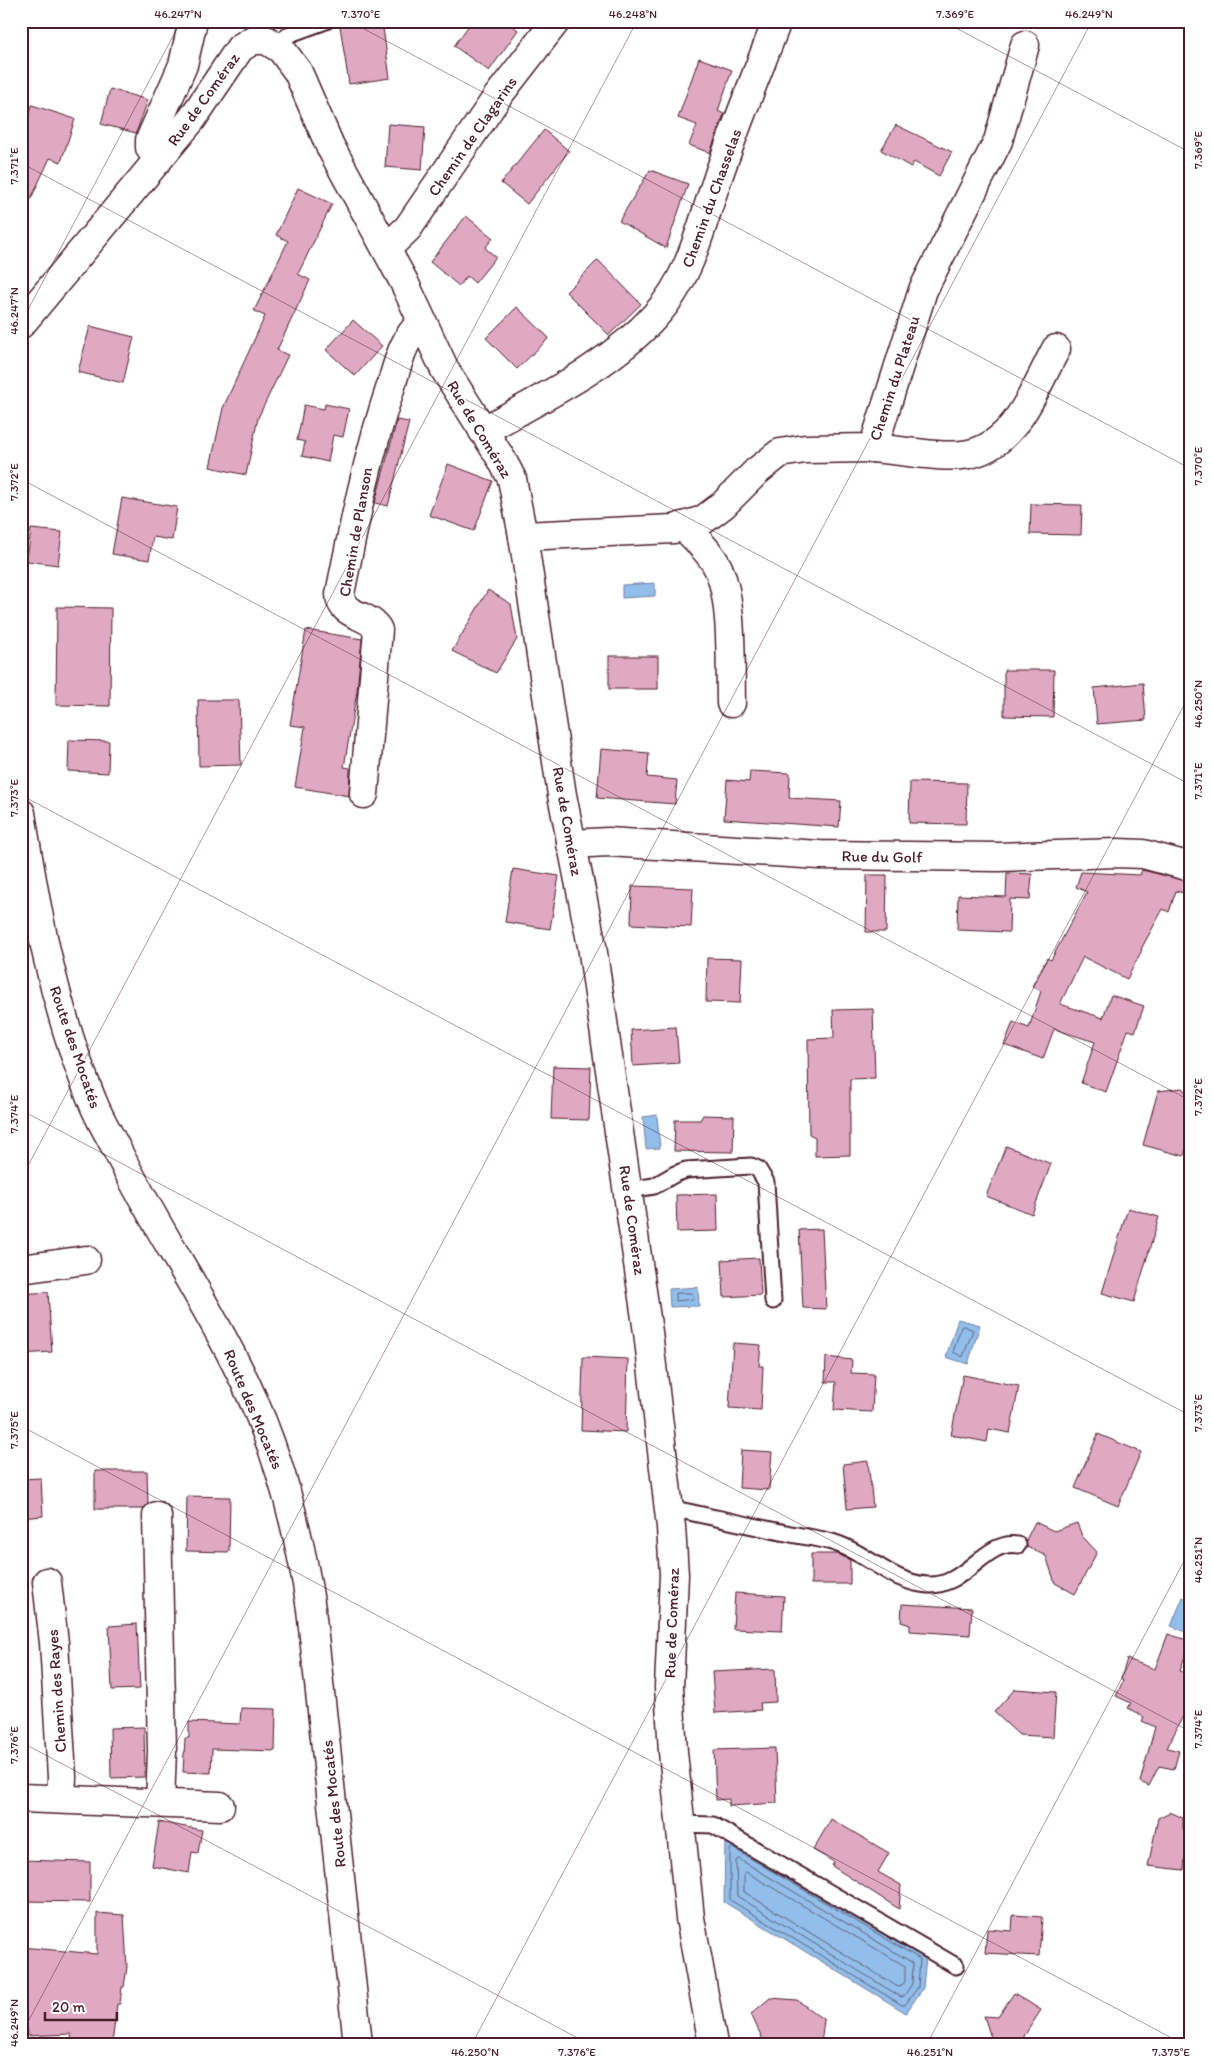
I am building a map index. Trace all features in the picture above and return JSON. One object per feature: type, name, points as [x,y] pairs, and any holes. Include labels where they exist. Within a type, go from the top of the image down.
[{"type":"street","points":[[158,160],[150,148],[150,140],[183,66],[193,21]]},
{"type":"street","name":"Chemin de Clagarins","points":[[387,248],[408,228],[498,96],[556,21]]},
{"type":"street","name":"Chemin du Chasselas","points":[[483,431],[564,385],[617,351],[655,316],[692,259],[717,180],[777,21]]},
{"type":"street","name":"Rue de Coméraz","points":[[21,324],[202,106],[236,53],[244,45],[260,35],[287,56],[298,72],[330,146],[387,248],[444,370],[512,478],[523,536],[571,844],[592,946],[629,1190],[670,1508],[674,1575],[669,1705],[690,1918],[712,2044]]},
{"type":"street","name":"Chemin du Plateau","points":[[523,536],[674,529],[703,520],[724,505],[757,471],[780,453],[805,449],[873,448],[923,290],[998,142],[1024,45]]},
{"type":"street","name":"Chemin de Planson","points":[[364,794],[377,661],[378,630],[371,621],[344,607],[340,601],[340,594],[368,458],[406,341],[422,322]]},
{"type":"street","points":[[873,448],[949,455],[968,454],[992,446],[1006,434],[1016,421],[1056,349]]},
{"type":"street","points":[[683,526],[716,565],[723,581],[728,617],[731,703]]},
{"type":"street","name":"Route des Mocatés","points":[[21,813],[45,953],[65,1026],[92,1101],[133,1184],[235,1360],[272,1445],[286,1486],[305,1565],[311,1609],[358,2044]]},
{"type":"street","name":"Rue du Golf","points":[[571,844],[608,842],[820,855],[998,858],[1117,853],[1144,854],[1191,867]]},
{"type":"street","points":[[21,1269],[86,1260]]},
{"type":"street","points":[[157,1516],[162,1751],[160,1803]]},
{"type":"street","name":"Chemin des Rayes","points":[[47,1582],[54,1643],[62,1776],[61,1800]]},
{"type":"street","points":[[21,1798],[220,1806]]},
{"type":"lane","points":[[260,35],[290,34],[326,21]]},
{"type":"lane","points":[[629,1190],[654,1186],[674,1174],[686,1170],[751,1166],[758,1169],[766,1182],[773,1301]]},
{"type":"lane","points":[[670,1508],[838,1544],[894,1576],[913,1583],[929,1585],[946,1583],[959,1577],[1003,1545],[1018,1545]]},
{"type":"lane","points":[[680,1824],[713,1825],[956,1966]]},
{"type":"water","points":[[655,583],[655,596],[622,598],[622,585]]},
{"type":"water","points":[[657,1115],[660,1148],[646,1149],[643,1117]]},
{"type":"water","points":[[698,1287],[699,1306],[670,1307],[669,1289]]},
{"type":"water","points":[[958,1319],[980,1325],[968,1364],[946,1357]]},
{"type":"water","points":[[1183,1597],[1191,1601],[1191,1627],[1188,1633],[1171,1626]]},
{"type":"water","points":[[725,1837],[926,1957],[923,1988],[906,2013],[724,1902]]},
{"type":"building","points":[[382,21],[390,78],[349,84],[340,26]]},
{"type":"building","points":[[472,21],[506,21],[518,30],[489,71],[454,46]]},
{"type":"building","points":[[699,58],[732,70],[718,111],[724,114],[710,153],[689,145],[697,125],[678,118]]},
{"type":"building","points":[[110,89],[148,100],[136,133],[101,124]]},
{"type":"building","points":[[32,105],[75,119],[61,162],[50,158],[21,220],[21,138]]},
{"type":"building","points":[[388,124],[425,127],[422,170],[385,167]]},
{"type":"building","points":[[896,125],[952,152],[939,176],[914,162],[911,167],[881,150]]},
{"type":"building","points":[[544,130],[569,151],[527,204],[501,183]]},
{"type":"building","points":[[650,170],[688,184],[666,248],[619,221]]},
{"type":"building","points":[[298,188],[332,204],[298,274],[310,280],[277,350],[288,355],[258,418],[246,475],[210,467],[223,408],[265,316],[254,311],[288,241],[276,235]]},
{"type":"building","points":[[466,216],[493,238],[485,248],[496,257],[475,283],[467,276],[459,286],[430,262]]},
{"type":"building","points":[[598,260],[641,304],[609,335],[566,292]]},
{"type":"building","points":[[517,307],[549,338],[517,369],[486,338]]},
{"type":"building","points":[[353,320],[382,346],[355,376],[326,350]]},
{"type":"building","points":[[90,326],[134,337],[123,383],[78,372]]},
{"type":"building","points":[[325,404],[349,409],[343,437],[333,435],[328,462],[302,456],[305,442],[297,440],[304,405],[324,409]]},
{"type":"building","points":[[397,420],[409,422],[388,506],[375,503]]},
{"type":"building","points":[[448,464],[493,481],[474,531],[429,515]]},
{"type":"building","points":[[122,498],[177,507],[172,540],[153,537],[149,560],[112,554]]},
{"type":"building","points":[[1031,504],[1082,505],[1081,535],[1030,534]]},
{"type":"building","points":[[31,529],[62,532],[58,565],[27,561]]},
{"type":"building","points":[[488,590],[511,604],[517,639],[496,673],[452,651]]},
{"type":"building","points":[[57,607],[111,608],[110,706],[56,705]]},
{"type":"building","points":[[306,630],[362,639],[357,691],[344,767],[350,768],[349,796],[295,787],[305,727],[290,725]]},
{"type":"building","points":[[609,656],[658,656],[658,689],[609,689]]},
{"type":"building","points":[[1004,670],[1054,670],[1053,717],[1004,716]]},
{"type":"building","points":[[1143,683],[1146,720],[1097,724],[1094,688]]},
{"type":"building","points":[[198,700],[239,700],[241,765],[199,766]]},
{"type":"building","points":[[69,740],[109,741],[108,773],[68,771]]},
{"type":"building","points":[[601,749],[649,753],[647,777],[677,780],[675,804],[597,798]]},
{"type":"building","points":[[750,771],[790,773],[789,798],[841,801],[839,827],[724,819],[727,780],[749,782]]},
{"type":"building","points":[[910,782],[967,783],[966,824],[909,823]]},
{"type":"building","points":[[513,869],[559,876],[550,929],[505,922]]},
{"type":"building","points":[[1142,870],[1191,882],[1191,895],[1176,891],[1169,912],[1163,909],[1127,979],[1083,957],[1060,1004],[1103,1018],[1111,995],[1144,1006],[1135,1032],[1128,1030],[1106,1092],[1081,1083],[1095,1042],[1054,1029],[1043,1059],[1004,1045],[1013,1022],[1029,1028],[1041,991],[1032,986],[1047,958],[1051,960],[1087,892],[1076,887],[1081,872],[1140,875]]},
{"type":"building","points":[[1007,873],[1032,874],[1030,900],[1010,899],[1009,932],[957,930],[958,895],[1006,897]]},
{"type":"building","points":[[867,875],[887,875],[886,932],[866,932]]},
{"type":"building","points":[[632,886],[693,888],[691,927],[631,924]]},
{"type":"building","points":[[707,958],[742,959],[740,1003],[706,1002]]},
{"type":"building","points":[[873,1009],[875,1078],[850,1079],[850,1155],[815,1156],[815,1137],[809,1134],[808,1039],[834,1038],[833,1010]]},
{"type":"building","points":[[676,1027],[679,1063],[633,1066],[631,1030]]},
{"type":"building","points":[[553,1066],[591,1067],[589,1120],[551,1119]]},
{"type":"building","points":[[1182,1088],[1191,1097],[1191,1132],[1184,1156],[1143,1145],[1158,1091]]},
{"type":"building","points":[[703,1115],[734,1116],[733,1152],[674,1151],[675,1120],[700,1120]]},
{"type":"building","points":[[1006,1146],[1051,1164],[1032,1214],[986,1196]]},
{"type":"building","points":[[717,1194],[718,1231],[677,1232],[676,1195]]},
{"type":"building","points":[[1128,1208],[1159,1217],[1134,1302],[1102,1293]]},
{"type":"building","points":[[822,1229],[826,1309],[803,1308],[799,1230]]},
{"type":"building","points":[[759,1258],[761,1295],[724,1297],[722,1260]]},
{"type":"building","points":[[48,1292],[52,1352],[21,1354],[21,1294]]},
{"type":"building","points":[[733,1343],[761,1345],[759,1366],[763,1366],[761,1410],[729,1408]]},
{"type":"building","points":[[583,1357],[628,1359],[626,1432],[581,1430]]},
{"type":"building","points":[[826,1357],[852,1360],[851,1373],[874,1374],[872,1412],[834,1410],[836,1382],[825,1382]]},
{"type":"building","points":[[963,1375],[1019,1386],[1010,1433],[989,1429],[987,1442],[951,1435]]},
{"type":"building","points":[[1098,1434],[1141,1452],[1118,1506],[1075,1488]]},
{"type":"building","points":[[741,1450],[772,1452],[769,1490],[739,1488]]},
{"type":"building","points":[[868,1461],[873,1507],[847,1509],[843,1464]]},
{"type":"building","points":[[95,1471],[147,1471],[148,1504],[143,1509],[95,1509]]},
{"type":"building","points":[[41,1478],[43,1516],[21,1518],[21,1479]]},
{"type":"building","points":[[187,1496],[230,1497],[229,1552],[186,1551]]},
{"type":"building","points":[[1035,1522],[1054,1531],[1077,1523],[1082,1536],[1097,1552],[1075,1594],[1055,1583],[1046,1556],[1027,1547],[1026,1540]]},
{"type":"building","points":[[811,1554],[838,1554],[850,1560],[850,1584],[811,1584]]},
{"type":"building","points":[[735,1593],[784,1596],[782,1631],[733,1629]]},
{"type":"building","points":[[902,1604],[972,1608],[970,1635],[910,1631],[910,1625],[901,1622]]},
{"type":"building","points":[[137,1624],[140,1689],[112,1690],[109,1626]]},
{"type":"building","points":[[1168,1634],[1190,1641],[1180,1671],[1191,1675],[1191,1684],[1185,1702],[1188,1706],[1167,1748],[1179,1751],[1174,1769],[1159,1766],[1149,1786],[1140,1782],[1155,1727],[1142,1721],[1144,1717],[1128,1708],[1131,1703],[1116,1696],[1123,1681],[1121,1678],[1127,1659],[1155,1669]]},
{"type":"building","points":[[775,1669],[776,1702],[760,1703],[761,1710],[715,1713],[712,1672]]},
{"type":"building","points":[[1015,1689],[1056,1692],[1053,1737],[1019,1735],[994,1712]]},
{"type":"building","points":[[241,1708],[276,1709],[275,1751],[212,1749],[211,1773],[183,1772],[185,1738],[189,1738],[189,1722],[240,1724]]},
{"type":"building","points":[[144,1727],[145,1777],[111,1778],[110,1728]]},
{"type":"building","points":[[775,1748],[777,1803],[729,1806],[729,1799],[716,1800],[714,1750]]},
{"type":"building","points":[[1170,1812],[1183,1818],[1183,1830],[1187,1835],[1184,1870],[1148,1866],[1158,1818]]},
{"type":"building","points":[[831,1819],[889,1853],[878,1872],[901,1885],[899,1909],[832,1866],[834,1862],[813,1850]]},
{"type":"building","points":[[159,1822],[202,1830],[198,1853],[192,1852],[189,1873],[152,1866]]},
{"type":"building","points":[[21,1860],[90,1862],[90,1902],[21,1901]]},
{"type":"building","points":[[97,1913],[124,1915],[127,1967],[120,2004],[117,2004],[112,2044],[72,2044],[71,2034],[27,2036],[21,1947],[97,1954]]},
{"type":"building","points":[[1013,1915],[1042,1917],[1039,1956],[985,1953],[987,1929],[1012,1931]]},
{"type":"building","points":[[1014,1993],[1041,2010],[1019,2044],[993,2044],[984,2016],[998,2017]]},
{"type":"building","points":[[770,1998],[797,2000],[824,2020],[821,2044],[765,2044],[751,2014]]}]
